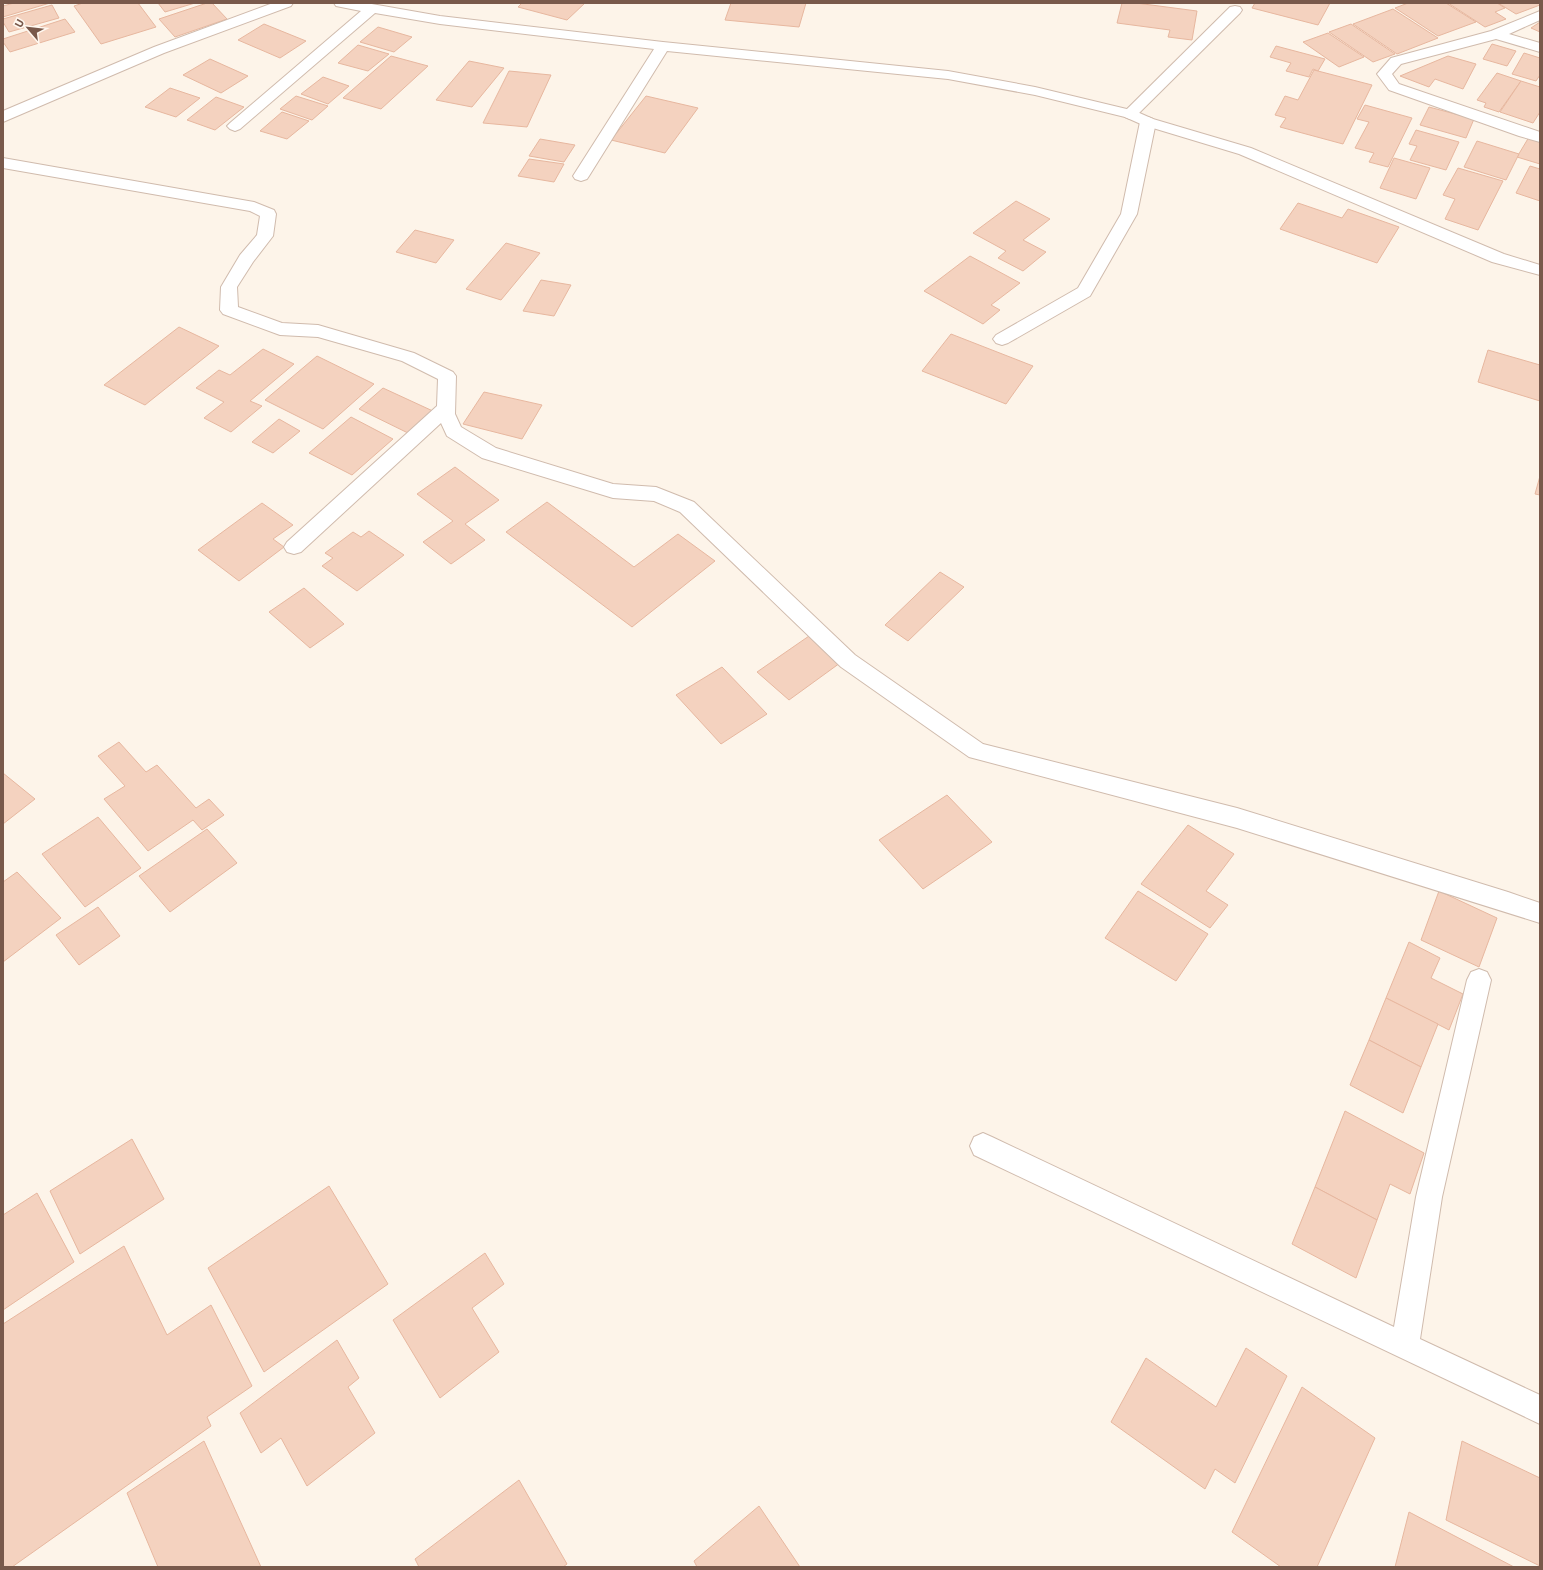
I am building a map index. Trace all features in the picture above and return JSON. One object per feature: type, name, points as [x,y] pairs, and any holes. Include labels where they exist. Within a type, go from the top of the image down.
[{"type":"street","points":[[3,117],[247,12],[286,3]]},
{"type":"street","points":[[341,3],[440,20],[664,46],[948,75],[1035,91],[1130,114],[1148,122],[1245,151],[1498,258],[1540,270]]},
{"type":"street","points":[[235,126],[372,8]]},
{"type":"street","points":[[1130,114],[1235,10]]},
{"type":"street","points":[[1540,15],[1496,34],[1396,61],[1384,74],[1394,87],[1524,133],[1540,136]]},
{"type":"street","points":[[1496,34],[1540,48]]},
{"type":"street","points":[[581,176],[664,46]]},
{"type":"street","points":[[1002,339],[1084,292],[1129,214],[1148,122]]},
{"type":"street","points":[[3,162],[254,208],[268,214],[264,236],[246,259],[229,287],[229,310],[280,329],[318,331],[408,357],[447,376],[446,414],[454,430],[489,453],[613,491],[656,494],[687,507],[848,661],[977,751],[1237,818],[1540,913]]},
{"type":"street","points":[[294,547],[446,408]]},
{"type":"street","points":[[1405,1345],[1429,1197],[1479,980]]},
{"type":"street","points":[[982,1146],[1540,1410]]},
{"type":"building","points":[[14,3],[50,3],[3,17],[3,6]]},
{"type":"building","points":[[83,3],[138,3],[156,27],[101,44],[74,6]]},
{"type":"building","points":[[158,3],[195,3],[165,12]]},
{"type":"building","points":[[207,3],[212,3],[227,19],[175,37],[159,19]]},
{"type":"building","points":[[522,3],[585,3],[567,20],[518,7]]},
{"type":"building","points":[[731,3],[806,3],[799,27],[725,20]]},
{"type":"building","points":[[1122,3],[1136,3],[1197,11],[1192,40],[1168,37],[1170,30],[1117,23]]},
{"type":"building","points":[[1255,3],[1330,3],[1318,25],[1252,8]]},
{"type":"building","points":[[1408,3],[1446,3],[1476,22],[1438,36],[1395,8]]},
{"type":"building","points":[[1448,3],[1497,3],[1505,8],[1495,12],[1506,19],[1485,27]]},
{"type":"building","points":[[1498,3],[1539,3],[1540,5],[1516,14]]},
{"type":"building","points":[[52,5],[59,18],[9,32],[3,22],[3,19]]},
{"type":"building","points":[[1393,9],[1438,38],[1397,54],[1353,24]]},
{"type":"building","points":[[65,19],[75,32],[10,52],[3,42],[3,39]]},
{"type":"building","points":[[1540,22],[1540,32],[1531,28]]},
{"type":"building","points":[[264,24],[306,41],[280,58],[238,40]]},
{"type":"building","points":[[1351,24],[1395,54],[1373,62],[1329,32]]},
{"type":"building","points":[[378,27],[412,37],[394,52],[360,42]]},
{"type":"building","points":[[1328,33],[1364,57],[1339,67],[1303,42]]},
{"type":"building","points":[[1492,44],[1516,51],[1507,66],[1483,59]]},
{"type":"building","points":[[358,45],[389,54],[368,71],[338,63]]},
{"type":"building","points":[[1276,46],[1325,59],[1318,71],[1313,69],[1309,77],[1286,71],[1291,63],[1270,57]]},
{"type":"building","points":[[1524,53],[1540,58],[1540,75],[1536,81],[1512,74]]},
{"type":"building","points":[[391,56],[428,66],[381,109],[343,98]]},
{"type":"building","points":[[1448,56],[1476,64],[1463,89],[1435,79],[1429,87],[1400,76]]},
{"type":"building","points":[[210,59],[248,76],[221,93],[183,75]]},
{"type":"building","points":[[469,61],[504,68],[472,107],[436,100]]},
{"type":"building","points":[[1314,70],[1372,85],[1343,144],[1280,127],[1286,118],[1275,115],[1285,96],[1298,100]]},
{"type":"building","points":[[509,71],[551,75],[527,127],[483,123]]},
{"type":"building","points":[[1497,73],[1521,81],[1499,112],[1484,107],[1486,103],[1477,100]]},
{"type":"building","points":[[323,77],[349,86],[328,104],[301,94]]},
{"type":"building","points":[[1521,81],[1540,87],[1540,112],[1533,123],[1500,112]]},
{"type":"building","points":[[170,88],[200,98],[176,117],[145,107]]},
{"type":"building","points":[[296,96],[328,106],[312,120],[280,109]]},
{"type":"building","points":[[646,96],[698,108],[665,153],[611,140]]},
{"type":"building","points":[[216,97],[244,107],[215,130],[187,120]]},
{"type":"building","points":[[1365,105],[1412,118],[1388,167],[1369,162],[1374,153],[1355,148],[1369,122],[1357,119]]},
{"type":"building","points":[[1429,107],[1474,119],[1466,138],[1420,125]]},
{"type":"building","points":[[282,112],[309,121],[287,139],[260,131]]},
{"type":"building","points":[[1416,130],[1459,142],[1446,170],[1410,160],[1417,146],[1409,144]]},
{"type":"building","points":[[1529,137],[1540,140],[1540,164],[1517,157]]},
{"type":"building","points":[[540,139],[575,145],[564,162],[529,156]]},
{"type":"building","points":[[1477,141],[1519,154],[1506,180],[1464,167]]},
{"type":"building","points":[[1394,158],[1430,168],[1416,199],[1380,188]]},
{"type":"building","points":[[529,159],[564,164],[554,182],[518,176]]},
{"type":"building","points":[[1530,166],[1540,169],[1540,201],[1516,193]]},
{"type":"building","points":[[1458,168],[1503,181],[1478,230],[1445,219],[1455,199],[1443,195]]},
{"type":"building","points":[[1016,201],[1050,219],[1023,240],[1046,252],[1023,271],[998,258],[1006,251],[973,233]]},
{"type":"building","points":[[1298,203],[1342,218],[1348,209],[1399,227],[1377,263],[1280,229]]},
{"type":"building","points":[[415,230],[454,240],[436,263],[396,252]]},
{"type":"building","points":[[506,243],[540,253],[501,300],[466,289]]},
{"type":"building","points":[[970,256],[1020,283],[991,305],[1000,310],[983,324],[924,291]]},
{"type":"building","points":[[541,280],[571,285],[554,316],[523,311]]},
{"type":"building","points":[[179,327],[219,346],[145,405],[104,385]]},
{"type":"building","points":[[951,334],[1033,366],[1006,404],[922,371]]},
{"type":"building","points":[[263,349],[294,364],[250,401],[262,406],[231,432],[204,418],[224,402],[196,388],[219,370],[230,375]]},
{"type":"building","points":[[1488,350],[1540,365],[1540,401],[1478,382]]},
{"type":"building","points":[[317,356],[374,384],[323,429],[265,400]]},
{"type":"building","points":[[383,388],[435,412],[410,434],[359,409]]},
{"type":"building","points":[[484,392],[542,405],[522,439],[463,424]]},
{"type":"building","points":[[351,417],[393,439],[352,475],[309,453]]},
{"type":"building","points":[[279,419],[300,431],[273,453],[252,442]]},
{"type":"building","points":[[455,467],[499,500],[465,524],[485,540],[451,564],[423,542],[453,521],[417,494]]},
{"type":"building","points":[[1540,476],[1540,495],[1535,494]]},
{"type":"building","points":[[547,502],[634,567],[678,534],[715,561],[632,627],[506,532]]},
{"type":"building","points":[[262,503],[293,525],[273,539],[284,547],[239,581],[198,550]]},
{"type":"building","points":[[369,531],[404,555],[357,591],[322,566],[333,558],[325,553],[353,532],[361,537]]},
{"type":"building","points":[[940,572],[964,587],[908,641],[885,625]]},
{"type":"building","points":[[304,588],[344,624],[310,648],[269,612]]},
{"type":"building","points":[[809,636],[840,663],[789,700],[757,672]]},
{"type":"building","points":[[722,667],[767,714],[721,744],[676,695]]},
{"type":"building","points":[[119,742],[146,772],[157,765],[196,808],[209,799],[224,815],[202,830],[193,820],[148,851],[104,799],[125,786],[98,756]]},
{"type":"building","points":[[3,773],[35,799],[3,824]]},
{"type":"building","points":[[947,795],[992,842],[923,889],[879,840]]},
{"type":"building","points":[[98,817],[141,868],[85,907],[42,854]]},
{"type":"building","points":[[1188,825],[1234,854],[1206,891],[1228,905],[1210,928],[1141,884]]},
{"type":"building","points":[[207,829],[237,863],[170,912],[139,876]]},
{"type":"building","points":[[17,872],[61,918],[3,962],[3,882]]},
{"type":"building","points":[[1138,891],[1208,934],[1176,981],[1105,938]]},
{"type":"building","points":[[1439,891],[1497,918],[1479,967],[1421,940]]},
{"type":"building","points":[[98,907],[120,936],[79,965],[56,935]]},
{"type":"building","points":[[1409,942],[1440,958],[1431,978],[1463,994],[1449,1030],[1386,998]]},
{"type":"building","points":[[1386,998],[1438,1024],[1421,1067],[1369,1040]]},
{"type":"building","points":[[1369,1040],[1421,1067],[1403,1113],[1350,1085]]},
{"type":"building","points":[[1345,1111],[1424,1153],[1410,1194],[1390,1184],[1377,1220],[1315,1187]]},
{"type":"building","points":[[132,1139],[164,1199],[80,1254],[50,1191]]},
{"type":"building","points":[[329,1186],[388,1284],[264,1372],[208,1268]]},
{"type":"building","points":[[1315,1187],[1377,1220],[1356,1278],[1292,1244]]},
{"type":"building","points":[[37,1193],[74,1262],[3,1310],[3,1215]]},
{"type":"building","points":[[124,1246],[167,1335],[211,1305],[252,1386],[207,1417],[211,1426],[12,1567],[3,1567],[3,1324]]},
{"type":"building","points":[[485,1253],[504,1284],[472,1308],[499,1352],[440,1398],[393,1320]]},
{"type":"building","points":[[337,1340],[359,1378],[348,1387],[375,1433],[307,1486],[281,1438],[261,1453],[240,1413]]},
{"type":"building","points":[[1246,1348],[1287,1376],[1235,1483],[1215,1469],[1205,1489],[1111,1422],[1146,1358],[1216,1407]]},
{"type":"building","points":[[1302,1387],[1375,1438],[1317,1567],[1281,1567],[1232,1532]]},
{"type":"building","points":[[204,1441],[261,1567],[158,1567],[127,1493]]},
{"type":"building","points":[[1462,1441],[1540,1478],[1540,1566],[1446,1520]]},
{"type":"building","points":[[519,1480],[567,1564],[563,1567],[419,1567],[415,1559]]},
{"type":"building","points":[[759,1506],[800,1567],[697,1567],[694,1561]]},
{"type":"building","points":[[1409,1512],[1514,1567],[1395,1567]]}]
